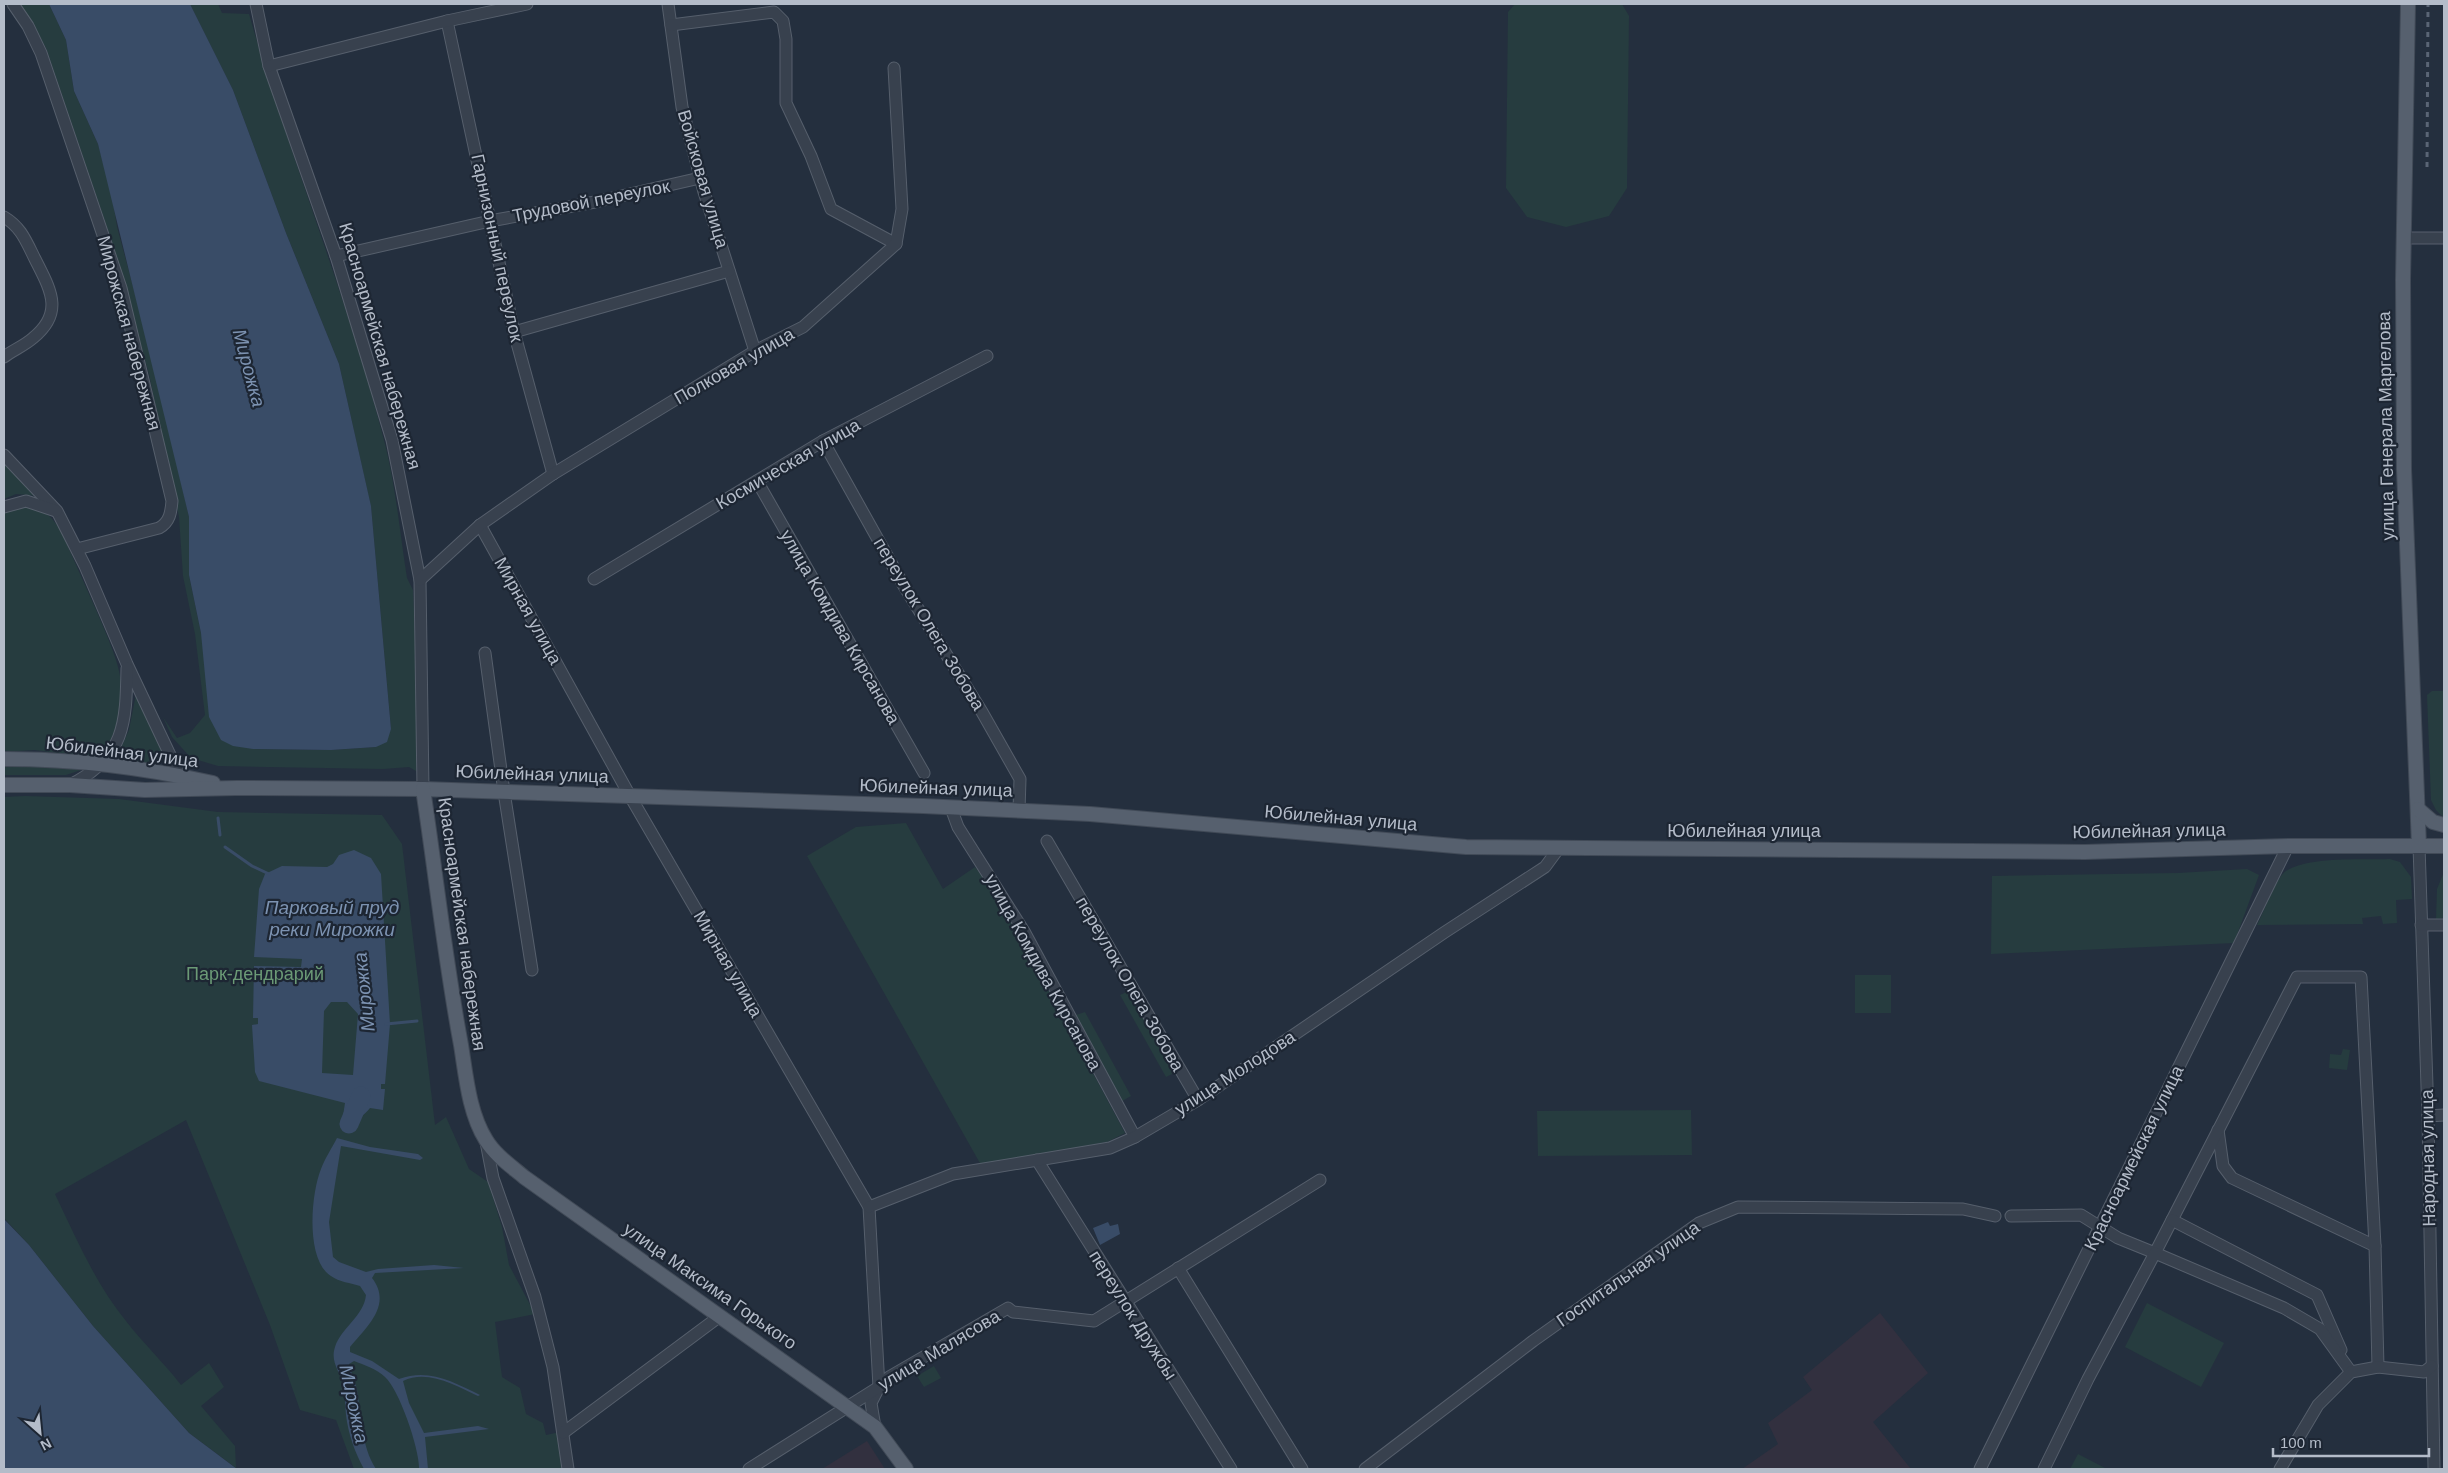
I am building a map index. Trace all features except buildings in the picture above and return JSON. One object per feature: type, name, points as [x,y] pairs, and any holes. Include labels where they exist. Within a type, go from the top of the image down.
[{"type":"main road","name":"улица Генерала Маргелова","points":[[2408,4],[2403,238],[2404,469],[2419,846]]},
{"type":"main road","name":"Юбилейная улица","points":[[4,759],[100,766],[180,776],[236,788]]},
{"type":"main road","name":"Юбилейная улица","points":[[4,785],[70,784],[145,790],[236,788],[423,789],[1019,810],[1466,847],[2085,852],[2288,846],[2444,846]]},
{"type":"main road","name":"Красноармейская набережная","points":[[423,789],[450,985],[475,1115],[486,1140]]},
{"type":"main road","points":[[2418,809],[2433,822],[2444,825]]},
{"type":"main road","name":"улица Максима Горького","points":[[486,1140],[504,1161],[524,1177],[875,1427],[906,1469]]},
{"type":"street","name":"Мирожская набережная","points":[[13,4],[28,26],[41,53],[121,288],[172,501],[166,525],[77,550]]},
{"type":"street","name":"Красноармейская набережная","points":[[256,4],[269,66],[336,256],[392,440],[420,580],[423,789]]},
{"type":"street","points":[[269,66],[447,21],[476,9],[527,4]]},
{"type":"street","name":"Войсковая улица","points":[[668,4],[682,107],[700,178],[755,351]]},
{"type":"street","points":[[671,25],[774,12],[783,21],[786,38],[786,103],[811,156],[831,209],[896,244],[902,209],[894,68]]},
{"type":"street","name":"Гарнизонный переулок","points":[[447,21],[514,332],[553,474]]},
{"type":"street","name":"Трудовой переулок","points":[[336,256],[490,221],[595,202],[700,178]]},
{"type":"street","points":[[4,217],[20,229],[53,299],[50,315],[34,338],[4,357]]},
{"type":"street","points":[[2403,238],[2444,238]]},
{"type":"street","name":"Полковая улица","points":[[420,580],[480,525],[553,474],[755,351],[803,327],[896,244]]},
{"type":"street","points":[[514,332],[729,271]]},
{"type":"street","name":"Космическая улица","points":[[594,579],[823,441],[987,356]]},
{"type":"street","name":"переулок Олега Зобова","points":[[823,441],[904,586],[982,712],[1020,779],[1019,810]]},
{"type":"street","points":[[4,455],[57,511],[77,550],[180,776]]},
{"type":"street","name":"улица Комдива Кирсанова","points":[[757,481],[924,773]]},
{"type":"street","points":[[4,507],[26,501],[57,511]]},
{"type":"street","name":"Мирная улица","points":[[480,525],[630,796],[869,1207],[879,1387],[871,1403],[875,1427]]},
{"type":"street","points":[[485,653],[504,792],[532,970]]},
{"type":"street","points":[[70,784],[88,776],[100,766],[114,747],[124,725],[128,664]]},
{"type":"street","name":"улица Комдива Кирсанова","points":[[951,808],[958,827],[1025,933],[1136,1137]]},
{"type":"street","name":"переулок Олега Зобова","points":[[1047,841],[1198,1100]]},
{"type":"street","name":"Красноармейская улица","points":[[1980,1469],[2288,846]]},
{"type":"street","name":"Народная улица","points":[[2419,846],[2428,1116],[2434,1469]]},
{"type":"street","name":"улица Молодова","points":[[869,1207],[953,1174],[1110,1148],[1136,1137],[1198,1100],[1445,932],[1545,867],[1559,848]]},
{"type":"street","points":[[2421,925],[2444,925]]},
{"type":"street","points":[[2044,1469],[2088,1379],[2297,977],[2361,977],[2375,1246],[2378,1367]]},
{"type":"street","points":[[2428,1116],[2444,1115]]},
{"type":"street","points":[[2218,1130],[2224,1166],[2232,1178],[2375,1246]]},
{"type":"street","name":"Красноармейская набережная","points":[[486,1140],[493,1178],[535,1297],[553,1367],[568,1469]]},
{"type":"street","name":"переулок Дружбы","points":[[1037,1160],[1231,1469]]},
{"type":"street","name":"улица Малясова","points":[[749,1469],[879,1387],[889,1377],[1008,1308],[1012,1312],[1094,1321],[1320,1180]]},
{"type":"street","name":"Госпитальная улица","points":[[1364,1469],[1533,1340],[1660,1250],[1699,1223],[1738,1207],[1964,1209],[1995,1216]]},
{"type":"street","points":[[2011,1216],[2081,1215],[2118,1238],[2284,1308],[2320,1328],[2351,1372]]},
{"type":"street","points":[[2172,1220],[2317,1295],[2351,1372]]},
{"type":"street","points":[[1178,1268],[1302,1469]]},
{"type":"street","points":[[563,1433],[720,1316]]},
{"type":"street","points":[[2280,1469],[2318,1405],[2351,1372],[2378,1367],[2424,1372],[2432,1366]]},
{"type":"shaded area","points":[[1880,1313],[1928,1373],[1873,1422],[1911,1469],[1742,1469],[1778,1444],[1768,1423],[1812,1390],[1803,1377]]},
{"type":"shaded area","points":[[867,1441],[885,1469],[822,1469]]},
{"type":"green space","points":[[20,4],[49,4],[66,40],[74,91],[98,144],[112,195],[117,227],[156,372],[189,517],[189,575],[201,633],[253,749],[331,750],[376,747],[391,729],[371,507],[339,364],[286,233],[233,90],[190,4],[218,4],[222,13],[249,14],[282,122],[354,336],[389,461],[407,578],[413,590],[420,736],[416,771],[409,767],[383,769],[218,766],[191,758],[172,737],[163,717],[177,738],[190,733],[205,715],[195,634],[183,576],[179,517],[149,374],[110,236],[46,48]]},
{"type":"green space","points":[[1515,4],[1622,4],[1629,16],[1627,188],[1609,216],[1566,227],[1527,217],[1506,188],[1508,12]]},
{"type":"green space","points":[[4,460],[39,496],[16,494],[4,499]]},
{"type":"green space","points":[[22,507],[35,508],[50,516],[61,531],[113,651],[121,685],[122,701],[119,719],[101,758],[34,750],[4,752],[4,512]]},
{"type":"green space","points":[[2432,691],[2444,691],[2444,818],[2436,810],[2431,800],[2427,695]]},
{"type":"green space","points":[[136,694],[162,750],[159,760],[148,764],[116,759],[129,730]]},
{"type":"green space","points":[[28,764],[84,769],[66,775],[4,775],[4,765]]},
{"type":"green space","name":"Парк-дендрарий","points":[[4,797],[119,799],[218,812],[382,815],[402,844],[435,1125],[446,1117],[469,1169],[488,1182],[502,1227],[509,1265],[535,1314],[495,1322],[502,1377],[520,1388],[526,1414],[543,1423],[546,1435],[560,1432],[571,1469],[354,1469],[336,1420],[300,1410],[270,1325],[186,1120],[55,1194],[87,1260],[105,1291],[133,1329],[181,1385],[209,1363],[224,1387],[201,1406],[235,1446],[236,1468],[189,1433],[93,1326],[29,1245],[4,1218]]},
{"type":"green space","points":[[906,823],[943,889],[975,867],[979,872],[1013,924],[1125,1133],[1107,1142],[981,1165],[807,856],[856,827]]},
{"type":"green space","points":[[2390,859],[2400,862],[2411,877],[2412,899],[2396,900],[2397,923],[2383,924],[2381,916],[2362,918],[2363,924],[2257,925],[2277,881],[2289,869],[2315,862],[2332,860]]},
{"type":"green space","points":[[2247,869],[2259,875],[2234,943],[1991,954],[1992,876],[2178,873]]},
{"type":"green space","points":[[2444,872],[2444,918],[2436,919],[2437,889]]},
{"type":"green space","points":[[1855,975],[1891,975],[1891,1013],[1855,1013]]},
{"type":"green space","points":[[1133,989],[1180,1070],[1166,1077],[1120,995]]},
{"type":"green space","points":[[1085,1012],[1131,1096],[1117,1104],[1070,1017]]},
{"type":"green space","points":[[2343,1049],[2350,1050],[2347,1070],[2329,1068],[2330,1054],[2341,1055]]},
{"type":"green space","points":[[1691,1110],[1692,1155],[1538,1156],[1537,1111]]},
{"type":"green space","points":[[2147,1303],[2224,1343],[2201,1387],[2125,1347]]},
{"type":"green space","points":[[934,1366],[941,1378],[924,1387],[917,1376]]},
{"type":"green space","points":[[2078,1454],[2107,1469],[2070,1469]]},
{"type":"water","points":[[49,4],[190,4],[233,90],[286,233],[339,364],[371,506],[391,729],[387,742],[376,747],[331,750],[253,749],[233,746],[221,740],[209,717],[201,633],[189,575],[189,517],[98,144],[74,91],[66,40]]},
{"type":"water","name":"Парковый пруд реки Мирожки","points":[[354,850],[371,858],[381,874],[390,1024],[385,1084],[381,1084],[381,1089],[385,1089],[383,1110],[370,1108],[361,1116],[355,1118],[343,1116],[345,1103],[259,1081],[255,1072],[252,1025],[258,1024],[258,1018],[253,1018],[254,966],[301,967],[302,959],[254,957],[259,889],[265,874],[282,866],[327,867],[333,864],[339,855]],"holes":[[[331,1002],[347,1002],[358,1014],[353,1075],[322,1073],[324,1011]]]},
{"type":"water","name":"Мирожка","points":[[337,1138],[370,1147],[418,1154],[423,1158],[420,1160],[341,1146],[329,1222],[333,1257],[339,1262],[366,1272],[378,1269],[434,1265],[464,1268],[375,1273],[372,1278],[378,1288],[380,1297],[375,1315],[350,1347],[350,1352],[372,1361],[399,1379],[410,1376],[431,1376],[450,1381],[480,1395],[478,1396],[442,1380],[432,1378],[412,1378],[403,1381],[409,1403],[424,1433],[478,1426],[489,1429],[425,1437],[428,1469],[419,1469],[416,1448],[408,1420],[391,1384],[378,1372],[354,1361],[349,1364],[357,1390],[367,1451],[376,1469],[364,1469],[350,1436],[343,1384],[335,1362],[334,1352],[338,1340],[361,1309],[366,1295],[360,1286],[334,1278],[323,1268],[317,1256],[312,1226],[317,1180],[324,1161]]},
{"type":"water","points":[[4,1219],[29,1245],[93,1326],[189,1433],[237,1469],[4,1469]]},
{"type":"water","points":[[1108,1222],[1110,1226],[1118,1224],[1120,1234],[1100,1245],[1093,1228]]},
{"type":"waterway","points":[[218,818],[220,835]]},
{"type":"waterway","points":[[225,847],[252,866],[269,874]]},
{"type":"waterway","points":[[386,1024],[417,1021]]},
{"type":"waterway","name":"Мирожка","points":[[349,1124],[361,1096]]},
{"type":"railway","points":[[2427,167],[2428,4]]}]
